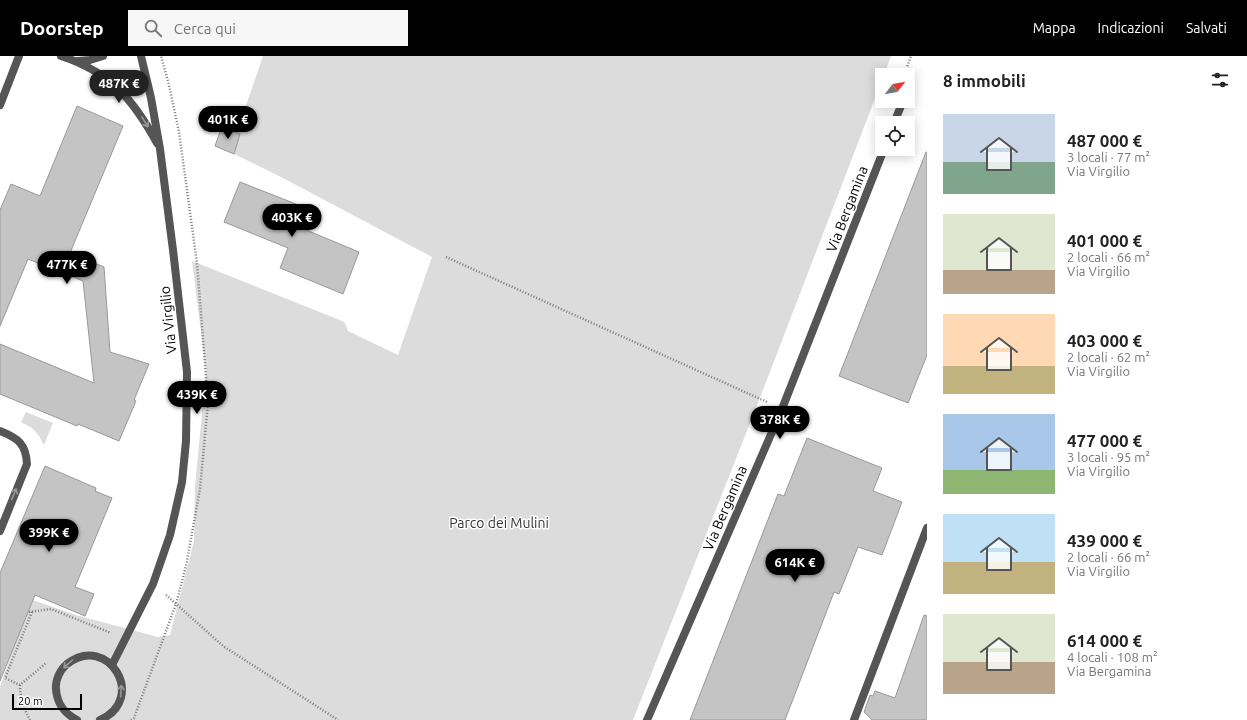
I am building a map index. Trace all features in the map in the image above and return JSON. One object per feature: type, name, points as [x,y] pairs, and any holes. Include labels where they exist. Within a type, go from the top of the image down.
[{"type":"street","points":[[0,105],[19,56]]},
{"type":"street","points":[[61,56],[92,69],[109,80],[124,94],[146,123],[160,149]]},
{"type":"street","points":[[75,61],[90,60],[103,56]]},
{"type":"street","name":"Via Virgilio","points":[[112,665],[154,584],[170,535],[182,482],[186,441],[187,372],[160,149],[151,98],[141,56]]},
{"type":"street","name":"Via Bergamina","points":[[647,720],[782,409],[881,156]]},
{"type":"street","points":[[0,431],[11,436],[22,445],[27,464],[0,530]]},
{"type":"street","points":[[854,720],[927,528]]},
{"type":"street","points":[[77,720],[60,706],[56,686],[58,675],[64,666],[83,656],[94,656],[104,659],[119,673],[122,683],[120,702],[114,711],[107,717],[100,720]]},
{"type":"path","points":[[161,56],[179,132]]},
{"type":"path","points":[[907,68],[911,56]]},
{"type":"path","points":[[446,257],[782,409]]},
{"type":"path","points":[[154,584],[223,646],[338,720]]},
{"type":"path","points":[[20,685],[5,678],[30,612],[51,609],[126,639]]},
{"type":"path","points":[[20,685],[48,662]]},
{"type":"path","points":[[20,685],[20,694],[30,720]]},
{"type":"green space","name":"Parco dei Mulini","points":[[263,56],[891,56],[887,68],[875,68],[875,98],[871,109],[756,408],[633,720],[0,720],[0,687],[30,599],[76,615],[158,637],[170,635],[194,541],[195,487],[206,371],[192,261],[342,321],[345,323],[348,331],[398,355],[432,257],[281,177],[230,152]]},
{"type":"green space","points":[[26,412],[53,423],[44,445],[32,428],[21,422]]},
{"type":"building","points":[[77,106],[123,126],[70,253],[104,267],[110,352],[149,364],[134,400],[136,401],[119,441],[78,424],[77,426],[0,394],[0,344],[94,383],[83,281],[28,259],[0,326],[0,210],[11,184],[40,196]]},
{"type":"building","points":[[222,126],[240,134],[234,154],[215,146]]},
{"type":"building","points":[[926,152],[927,355],[908,403],[839,376]]},
{"type":"building","points":[[240,182],[306,208],[299,227],[359,252],[343,294],[280,268],[288,248],[224,222]]},
{"type":"building","points":[[807,438],[882,468],[873,491],[902,502],[882,555],[858,547],[839,594],[834,592],[785,720],[690,720],[778,494],[784,496]]},
{"type":"building","points":[[45,466],[96,488],[95,491],[112,498],[75,587],[94,594],[85,616],[35,595],[0,681],[0,573]]},
{"type":"building","points":[[924,615],[927,616],[927,720],[872,720],[864,712],[870,695],[873,696],[875,691],[895,698]]}]
